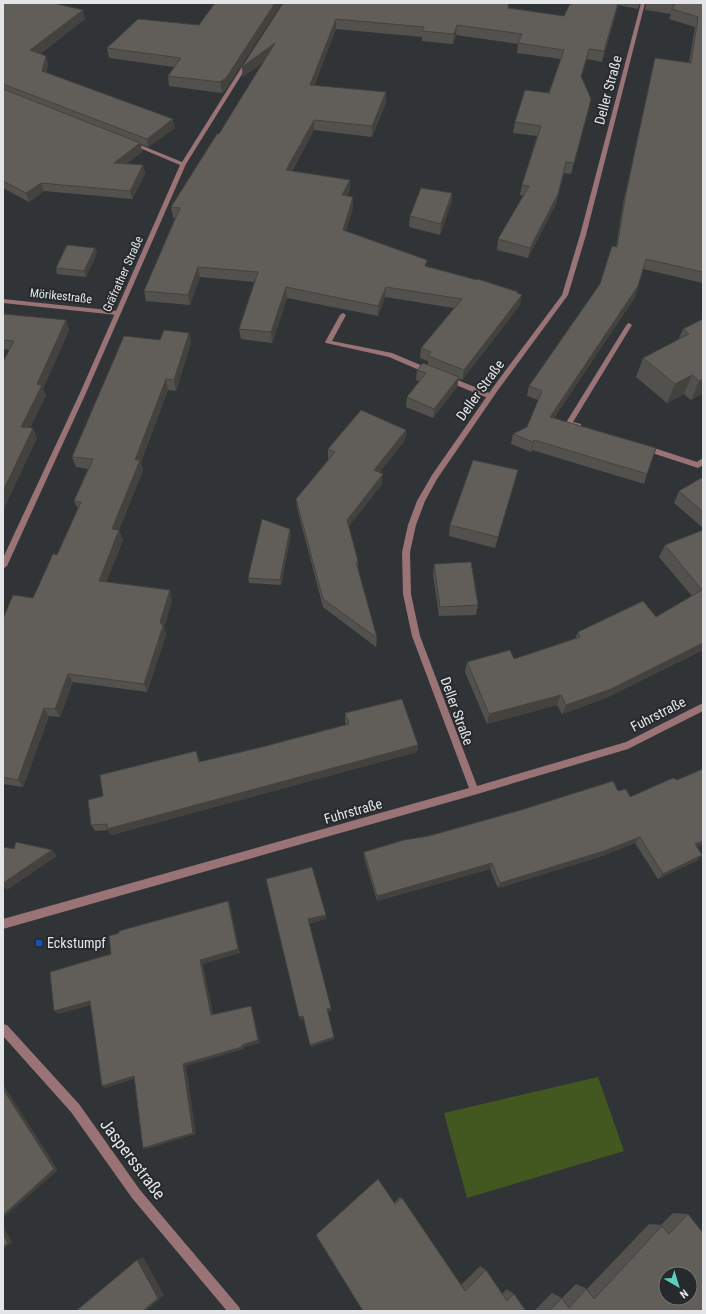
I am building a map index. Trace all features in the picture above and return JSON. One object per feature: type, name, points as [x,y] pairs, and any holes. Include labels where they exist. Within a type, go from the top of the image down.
[{"type":"street","name":"Deller Straße","points":[[474,791],[416,636],[407,594],[406,552],[412,525],[421,501],[434,477],[490,396],[565,294],[572,275],[643,3]]},
{"type":"street","name":"Gräfrather Straße","points":[[3,566],[83,393],[183,164],[252,55]]},
{"type":"street","points":[[126,141],[183,164]]},
{"type":"street","name":"Mörikestraße","points":[[3,301],[117,313]]},
{"type":"street","points":[[343,315],[328,342],[390,355],[433,372]]},
{"type":"street","points":[[584,428],[569,423],[629,326]]},
{"type":"street","points":[[440,375],[490,396]]},
{"type":"street","points":[[637,445],[698,465],[703,461]]},
{"type":"street","name":"Fuhrstraße","points":[[3,924],[474,791],[628,745],[703,707]]},
{"type":"street","name":"Jaspersstraße","points":[[3,1029],[75,1108],[136,1194],[235,1311]]},
{"type":"green space","points":[[598,1077],[624,1151],[467,1198],[444,1113]]},
{"type":"building","points":[[53,3],[83,10],[30,50],[46,56],[42,71],[173,119],[147,139],[3,84],[3,4]]},
{"type":"building","points":[[215,3],[275,3],[226,78],[220,82],[168,76],[181,58],[107,48],[138,19],[199,25]]},
{"type":"building","points":[[283,3],[509,3],[508,8],[564,16],[572,3],[618,3],[604,51],[589,49],[581,76],[591,99],[574,163],[566,162],[558,194],[530,248],[498,239],[529,186],[522,185],[541,126],[515,122],[525,90],[549,93],[564,50],[518,43],[522,34],[457,25],[454,34],[422,31],[424,27],[336,19],[310,85],[386,92],[372,126],[314,120],[286,170],[350,180],[342,195],[353,197],[343,230],[427,260],[425,266],[477,280],[478,279],[518,292],[517,293],[522,295],[464,370],[428,356],[431,352],[421,348],[462,299],[386,287],[378,306],[286,287],[271,332],[239,329],[258,272],[198,267],[188,295],[144,291],[180,208],[171,207],[217,134],[219,134],[275,43],[242,67]]},
{"type":"building","points":[[666,3],[703,3],[703,272],[646,259],[638,286],[550,417],[656,448],[647,474],[534,440],[533,442],[513,434],[527,427],[542,391],[529,386],[600,284],[612,246],[617,247],[626,193],[655,58],[691,63],[698,17],[672,9],[675,4]]},
{"type":"building","points":[[3,89],[140,143],[114,163],[143,165],[130,191],[41,183],[26,193],[3,181]]},
{"type":"building","points":[[421,188],[452,193],[441,224],[410,216]]},
{"type":"building","points":[[67,245],[95,248],[84,271],[56,268]]},
{"type":"building","points":[[3,314],[66,320],[37,384],[42,385],[21,427],[33,428],[3,491],[3,362],[14,341],[3,340]]},
{"type":"building","points":[[703,319],[703,379],[699,381],[692,375],[675,384],[643,358],[689,334],[683,329]]},
{"type":"building","points":[[164,330],[189,333],[174,380],[166,379],[135,460],[140,460],[112,529],[119,530],[99,581],[170,590],[160,622],[163,626],[144,684],[68,674],[55,709],[44,708],[18,780],[3,777],[3,619],[13,595],[33,598],[53,554],[57,555],[81,502],[74,501],[93,459],[72,457],[124,336],[160,340]]},
{"type":"building","points":[[423,363],[459,377],[434,409],[407,397],[426,373],[417,370]]},
{"type":"building","points":[[361,410],[406,430],[374,470],[383,474],[347,520],[358,561],[356,562],[377,638],[323,599],[296,499],[335,452],[328,449]]},
{"type":"building","points":[[473,460],[518,470],[498,537],[450,525]]},
{"type":"building","points":[[703,477],[703,512],[679,491]]},
{"type":"building","points":[[262,519],[290,529],[280,580],[248,578]]},
{"type":"building","points":[[703,530],[703,643],[611,689],[566,705],[561,695],[489,714],[467,662],[510,650],[514,659],[580,637],[578,632],[643,601],[656,617],[702,590],[665,545]]},
{"type":"building","points":[[471,562],[478,605],[440,607],[434,564]]},
{"type":"building","points":[[402,699],[418,745],[107,829],[107,824],[91,825],[88,800],[103,796],[100,775],[196,751],[199,762],[262,747],[349,724],[345,713]]},
{"type":"building","points":[[703,769],[703,841],[695,844],[702,855],[663,874],[640,837],[604,851],[500,883],[492,863],[377,896],[364,852],[404,840],[429,836],[521,810],[613,781],[618,791],[626,789],[630,797],[673,778],[677,780]]},
{"type":"building","points":[[16,842],[52,850],[3,883],[3,847],[14,849]]},
{"type":"building","points":[[312,867],[326,915],[308,919],[331,1008],[327,1009],[334,1037],[310,1045],[303,1016],[299,1017],[266,879]]},
{"type":"building","points":[[228,901],[238,949],[200,960],[211,1015],[251,1006],[258,1040],[242,1045],[242,1047],[183,1064],[193,1133],[143,1148],[134,1076],[102,1086],[90,1001],[54,1011],[50,972],[111,954],[109,936],[119,933],[119,931]]},
{"type":"building","points":[[3,1089],[54,1169],[3,1215]]},
{"type":"building","points":[[378,1179],[395,1204],[402,1198],[465,1291],[486,1270],[507,1301],[514,1294],[526,1311],[363,1311],[316,1235]]},
{"type":"building","points":[[688,1214],[703,1233],[703,1311],[549,1311],[562,1298],[569,1308],[586,1289],[594,1299],[662,1226],[669,1234]]},
{"type":"building","points":[[3,1234],[8,1243],[3,1247]]},
{"type":"building","points":[[137,1260],[158,1298],[143,1311],[76,1311]]},
{"type":"place","name":"Eckstumpf","points":[[39,943]]}]
